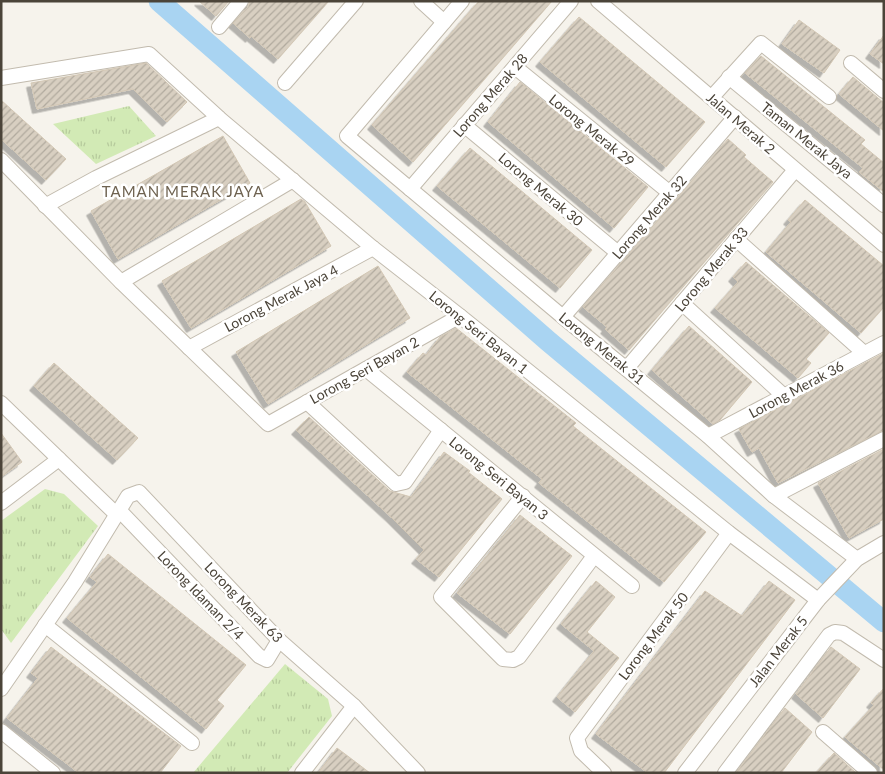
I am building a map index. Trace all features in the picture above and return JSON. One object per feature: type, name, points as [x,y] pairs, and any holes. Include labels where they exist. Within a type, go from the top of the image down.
[{"type":"street","points":[[218,27],[241,1]]},
{"type":"street","points":[[285,83],[356,1]]},
{"type":"street","points":[[421,1],[444,22],[462,1]]},
{"type":"street","name":"Lorong Merak 28","points":[[410,189],[571,1]]},
{"type":"street","name":"Jalan Merak 2","points":[[598,1],[884,245]]},
{"type":"street","name":"Lorong Merak 31","points":[[444,22],[347,136],[708,436],[774,496],[857,558]]},
{"type":"street","points":[[712,97],[760,43],[829,98]]},
{"type":"street","name":"Lorong Seri Bayan 1","points":[[1,78],[149,54],[219,118],[373,248],[729,533],[822,596]]},
{"type":"street","points":[[851,63],[884,90]]},
{"type":"street","name":"Lorong Merak 29","points":[[515,67],[670,193]]},
{"type":"street","name":"Taman Merak Jaya","points":[[730,77],[884,204]]},
{"type":"street","name":"Lorong Merak 32","points":[[563,317],[735,117]]},
{"type":"street","points":[[45,206],[96,178],[219,118]]},
{"type":"street","name":"Lorong Merak 30","points":[[464,126],[618,253]]},
{"type":"street","points":[[1,160],[120,282],[189,348]]},
{"type":"street","name":"Lorong Merak 33","points":[[627,368],[795,170]]},
{"type":"street","points":[[120,282],[293,180]]},
{"type":"street","points":[[736,240],[864,353]]},
{"type":"street","name":"Lorong Merak Jaya 4","points":[[189,348],[373,248]]},
{"type":"street","points":[[682,303],[784,396]]},
{"type":"street","name":"Lorong Seri Bayan 2","points":[[189,348],[268,424],[460,316]]},
{"type":"street","name":"Lorong Merak 36","points":[[708,436],[884,343]]},
{"type":"street","name":"Lorong Seri Bayan 3","points":[[366,369],[632,586]]},
{"type":"street","points":[[307,402],[396,484],[405,482],[441,430]]},
{"type":"street","points":[[1,403],[118,512],[75,582],[1,689]]},
{"type":"street","points":[[774,496],[884,438]]},
{"type":"street","points":[[1,503],[59,459]]},
{"type":"street","name":"Lorong Merak 63","points":[[118,512],[128,496],[139,492],[279,640],[354,706],[418,773]]},
{"type":"street","points":[[522,496],[441,597],[503,660],[513,660],[519,657],[594,556]]},
{"type":"street","name":"Lorong Idaman 2/4","points":[[118,512],[259,656],[268,660],[279,640]]},
{"type":"street","name":"Lorong Merak 50","points":[[604,773],[581,750],[577,738],[729,533]]},
{"type":"street","name":"Jalan Merak 5","points":[[685,773],[822,596],[857,558],[884,543]]},
{"type":"street","points":[[46,625],[192,743]]},
{"type":"street","points":[[725,773],[829,635],[835,632],[843,633],[884,660]]},
{"type":"street","points":[[302,773],[354,706]]},
{"type":"street","points":[[1,731],[53,773]]},
{"type":"street","points":[[823,732],[870,773]]},
{"type":"green space","points":[[129,106],[156,136],[96,164],[53,124]]},
{"type":"green space","points":[[45,489],[64,494],[98,526],[11,643],[1,629],[1,521]]},
{"type":"green space","points":[[285,664],[328,699],[332,716],[287,773],[193,773]]},
{"type":"building","points":[[199,1],[229,1],[216,16]]},
{"type":"building","points":[[250,1],[329,1],[278,59],[233,23],[248,7]]},
{"type":"building","points":[[479,1],[552,1],[413,162],[372,125]]},
{"type":"building","points":[[579,17],[705,122],[666,167],[540,62]]},
{"type":"building","points":[[799,20],[840,50],[824,73],[782,44]]},
{"type":"building","points":[[884,35],[884,64],[870,54]]},
{"type":"building","points":[[761,56],[865,140],[861,144],[884,163],[884,192],[859,172],[863,168],[745,73]]},
{"type":"building","points":[[146,63],[187,102],[167,122],[133,89],[37,109],[31,83]]},
{"type":"building","points":[[853,77],[884,103],[884,131],[839,94]]},
{"type":"building","points":[[520,82],[648,187],[614,228],[488,122]]},
{"type":"building","points":[[1,100],[66,159],[46,180],[1,139]]},
{"type":"building","points":[[223,136],[250,183],[118,259],[91,211]]},
{"type":"building","points":[[728,139],[746,155],[744,157],[773,182],[629,350],[605,329],[607,327],[583,307]]},
{"type":"building","points":[[470,148],[592,250],[560,288],[437,186]]},
{"type":"building","points":[[301,199],[305,202],[331,246],[191,328],[162,281]]},
{"type":"building","points":[[805,200],[884,266],[884,307],[861,333],[766,252],[791,222],[788,220]]},
{"type":"building","points":[[746,262],[829,333],[806,359],[811,363],[798,378],[715,308],[738,282],[733,277]]},
{"type":"building","points":[[378,266],[410,318],[268,404],[236,352]]},
{"type":"building","points":[[689,326],[752,382],[720,420],[713,424],[652,370]]},
{"type":"building","points":[[456,328],[576,423],[573,426],[706,532],[664,582],[539,483],[542,479],[407,372],[423,353],[426,355],[440,337]]},
{"type":"building","points":[[884,353],[884,430],[778,483],[759,448],[752,452],[739,429]]},
{"type":"building","points":[[54,363],[138,438],[117,460],[34,386]]},
{"type":"building","points":[[309,417],[390,491],[411,497],[444,452],[470,471],[468,472],[502,499],[439,577],[416,559],[424,550],[391,517],[296,430]]},
{"type":"building","points":[[1,433],[22,462],[1,477]]},
{"type":"building","points":[[884,449],[884,519],[849,538],[818,483]]},
{"type":"building","points":[[520,515],[572,556],[510,634],[457,593]]},
{"type":"building","points":[[108,554],[246,665],[217,700],[224,706],[206,729],[67,618],[97,582],[90,577]]},
{"type":"building","points":[[596,581],[615,597],[587,632],[619,658],[575,712],[557,697],[594,651],[561,624]]},
{"type":"building","points":[[769,581],[795,600],[664,773],[648,773],[596,734],[705,591],[742,616]]},
{"type":"building","points":[[51,647],[181,746],[160,773],[79,773],[7,718],[38,678],[31,673]]},
{"type":"building","points":[[831,647],[860,669],[823,718],[796,694]]},
{"type":"building","points":[[884,688],[884,770],[845,737],[874,705],[871,703]]},
{"type":"building","points":[[785,708],[812,732],[781,773],[736,773]]},
{"type":"building","points":[[337,748],[349,757],[370,773],[318,773]]},
{"type":"building","points":[[834,753],[856,773],[816,773]]},
{"type":"waterway","points":[[159,1],[548,341],[884,622]]},
{"type":"district","name":"TAMAN MERAK JAYA","points":[[183,191]]}]
